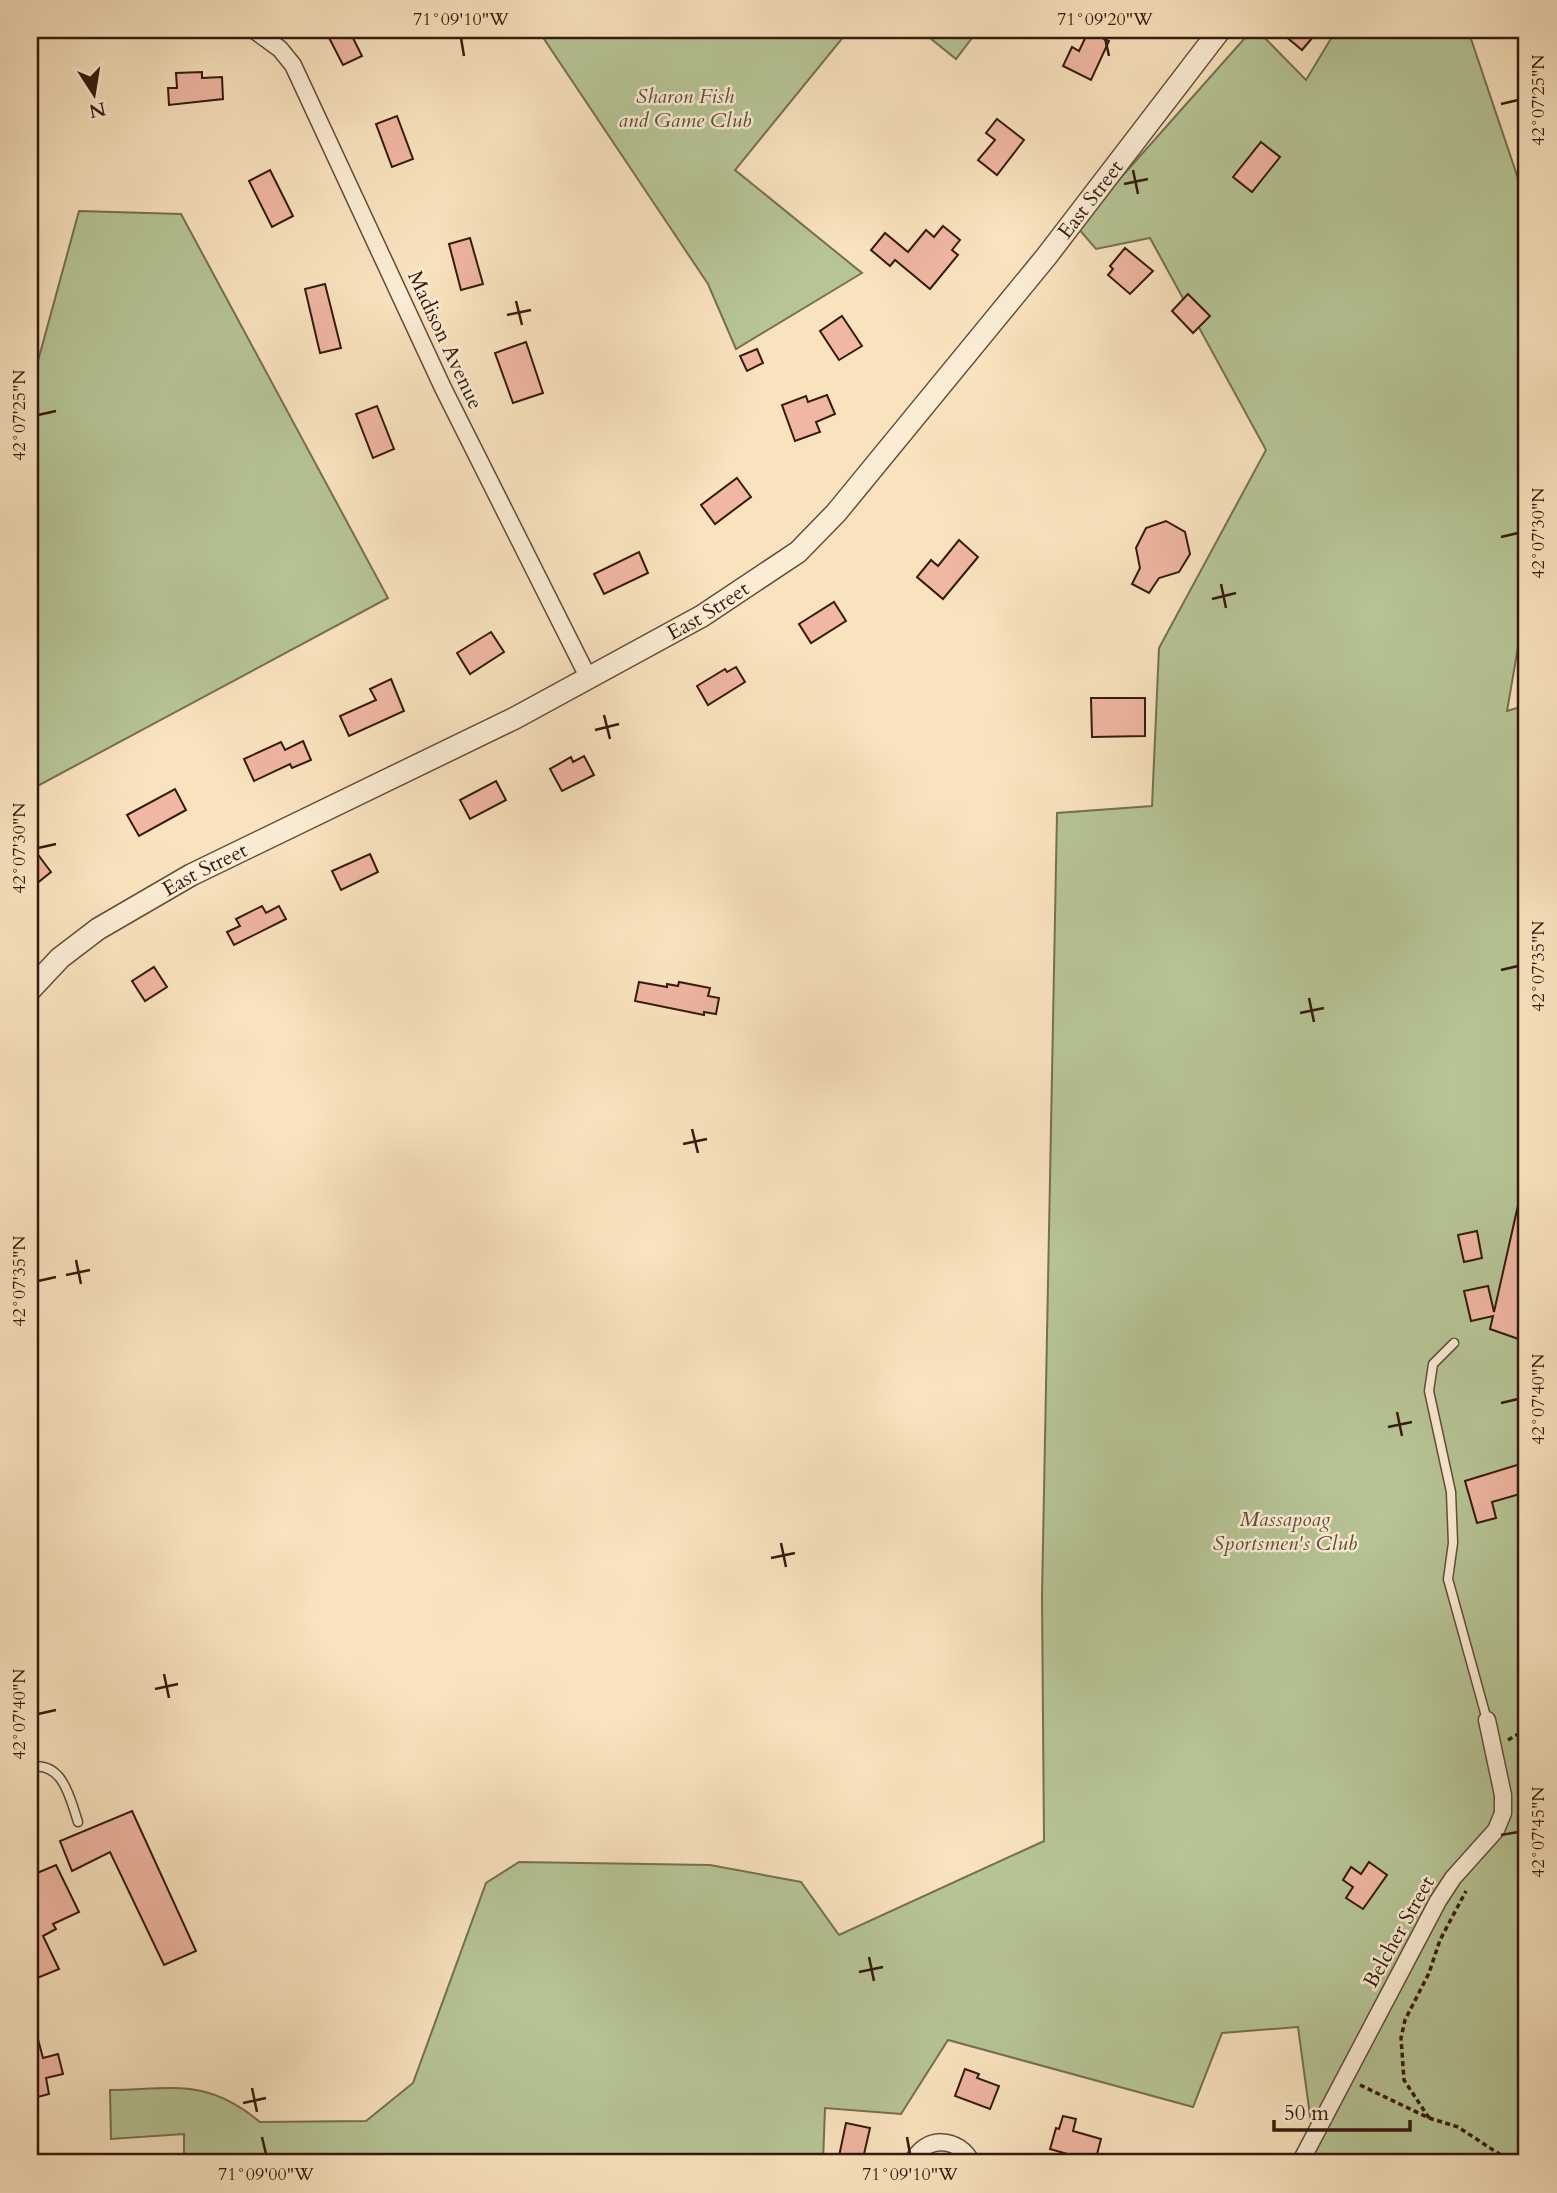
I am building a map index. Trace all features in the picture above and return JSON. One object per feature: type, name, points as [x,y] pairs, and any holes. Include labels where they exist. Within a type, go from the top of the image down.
[{"type":"street","name":"Madison Avenue","points":[[254,30],[280,49],[293,65],[443,388],[588,677]]},
{"type":"street","name":"East Street","points":[[30,990],[61,958],[98,929],[191,875],[515,719],[702,616],[798,552],[836,513],[1046,257],[1220,30]]},
{"type":"street","name":"Belcher Street","points":[[1300,2163],[1415,1941],[1460,1870],[1496,1830],[1503,1813],[1503,1795],[1487,1720]]},
{"type":"street","points":[[912,2163],[926,2146],[943,2142],[961,2148],[972,2163]]},
{"type":"lane","points":[[1454,1343],[1433,1364],[1429,1391],[1451,1492],[1453,1544],[1448,1579],[1487,1720]]},
{"type":"lane","points":[[30,1767],[48,1768],[61,1779],[78,1822]]},
{"type":"path","points":[[1494,1747],[1527,1729]]},
{"type":"path","points":[[1429,2118],[1404,2080],[1401,2038],[1405,2020],[1429,1973],[1440,1940],[1468,1888],[1468,1882],[1460,1870]]},
{"type":"path","points":[[1341,2083],[1366,2085],[1429,2118],[1458,2127],[1513,2163]]},
{"type":"green space","name":"Sharon Fish and Game Club","points":[[538,30],[849,30],[735,170],[862,273],[736,349],[708,284]]},
{"type":"green space","points":[[920,30],[978,30],[956,59]]},
{"type":"green space","name":"Massapoag Sportsmen's Club","points":[[1252,30],[1257,30],[1306,80],[1335,32],[1333,30],[1468,30],[1527,205],[1527,595],[1507,711],[1527,705],[1527,2163],[1311,2163],[1314,2145],[1298,2027],[1222,2033],[1193,2107],[948,2040],[901,2114],[825,2108],[823,2163],[200,2163],[184,2160],[184,2134],[111,2139],[110,2090],[172,2088],[206,2092],[241,2108],[260,2122],[366,2121],[413,2083],[486,1883],[519,1862],[710,1865],[801,1882],[839,1935],[1044,1841],[1042,1596],[1057,813],[1152,806],[1159,648],[1266,450],[1150,238],[1096,249],[1077,227]]},
{"type":"green space","points":[[79,211],[181,214],[388,598],[30,790],[30,390]]},
{"type":"building","points":[[325,30],[349,30],[362,56],[343,65]]},
{"type":"building","points":[[1278,30],[1319,30],[1302,50]]},
{"type":"building","points":[[1088,32],[1109,41],[1091,80],[1063,66],[1072,47],[1079,51]]},
{"type":"building","points":[[202,72],[202,78],[222,77],[223,99],[169,105],[168,88],[177,88],[176,73]]},
{"type":"building","points":[[397,116],[413,159],[392,167],[376,124]]},
{"type":"building","points":[[997,119],[1024,140],[997,175],[978,160],[995,140],[986,133]]},
{"type":"building","points":[[1261,142],[1280,157],[1252,192],[1233,177]]},
{"type":"building","points":[[270,170],[293,216],[272,227],[249,181]]},
{"type":"building","points":[[943,226],[960,240],[952,250],[958,255],[930,289],[895,260],[890,266],[871,250],[885,233],[908,252],[926,230],[934,237]]},
{"type":"building","points":[[470,238],[483,284],[461,290],[449,244]]},
{"type":"building","points":[[1125,248],[1153,271],[1130,294],[1108,275],[1113,269],[1110,266]]},
{"type":"building","points":[[325,284],[341,348],[320,353],[305,289]]},
{"type":"building","points":[[1188,294],[1210,316],[1193,333],[1172,311]]},
{"type":"building","points":[[842,316],[862,346],[839,360],[820,331]]},
{"type":"building","points":[[526,342],[543,393],[513,403],[495,353]]},
{"type":"building","points":[[757,349],[763,363],[747,371],[740,356]]},
{"type":"building","points":[[827,395],[835,414],[816,422],[820,432],[795,441],[782,405],[806,396],[808,402]]},
{"type":"building","points":[[377,406],[394,449],[373,458],[356,414]]},
{"type":"building","points":[[737,478],[751,497],[715,524],[701,505]]},
{"type":"building","points":[[1166,521],[1185,532],[1190,554],[1179,572],[1159,578],[1149,593],[1132,584],[1140,568],[1136,548],[1146,528]]},
{"type":"building","points":[[959,540],[978,557],[943,599],[917,577],[931,560],[938,566]]},
{"type":"building","points":[[639,552],[648,573],[604,594],[594,574]]},
{"type":"building","points":[[834,602],[846,621],[811,643],[799,624]]},
{"type":"building","points":[[491,632],[504,652],[470,674],[457,653]]},
{"type":"building","points":[[736,667],[745,682],[708,705],[697,686],[725,669],[727,672]]},
{"type":"building","points":[[391,679],[404,711],[349,736],[340,716],[376,700],[370,689]]},
{"type":"building","points":[[1091,698],[1145,698],[1145,736],[1092,737]]},
{"type":"building","points":[[303,741],[311,760],[292,768],[290,764],[254,781],[244,759],[281,742],[285,750]]},
{"type":"building","points":[[584,756],[594,775],[562,791],[550,769],[571,757],[573,762]]},
{"type":"building","points":[[496,781],[506,800],[470,819],[460,800]]},
{"type":"building","points":[[175,789],[186,810],[139,836],[127,815]]},
{"type":"building","points":[[30,844],[51,872],[30,889]]},
{"type":"building","points":[[370,854],[378,872],[341,890],[332,871]]},
{"type":"building","points":[[262,906],[266,913],[279,906],[286,919],[234,945],[227,932],[240,926],[236,919]]},
{"type":"building","points":[[154,967],[167,987],[145,1001],[132,981]]},
{"type":"building","points":[[639,982],[667,987],[667,984],[678,986],[679,982],[710,988],[708,996],[719,998],[716,1014],[704,1012],[704,1015],[635,1001]]},
{"type":"building","points":[[1521,1192],[1527,1192],[1527,1342],[1490,1329],[1493,1316],[1471,1321],[1464,1291],[1488,1286],[1494,1312]]},
{"type":"building","points":[[1477,1231],[1482,1258],[1464,1262],[1458,1235]]},
{"type":"building","points":[[1527,1462],[1527,1492],[1492,1502],[1496,1518],[1477,1523],[1465,1481]]},
{"type":"building","points":[[132,1811],[196,1951],[164,1965],[110,1852],[72,1871],[60,1841]]},
{"type":"building","points":[[1369,1862],[1387,1875],[1363,1909],[1346,1898],[1353,1887],[1343,1880],[1351,1867],[1361,1874]]},
{"type":"building","points":[[56,1865],[79,1912],[53,1924],[56,1929],[43,1936],[59,1969],[30,1981],[30,1876]]},
{"type":"building","points":[[30,2028],[35,2028],[43,2058],[58,2054],[63,2074],[46,2078],[49,2094],[30,2099]]},
{"type":"building","points":[[965,2069],[979,2074],[977,2078],[999,2086],[990,2109],[955,2096]]},
{"type":"building","points":[[1063,2116],[1076,2119],[1073,2131],[1101,2139],[1095,2162],[1050,2149],[1056,2128],[1059,2129]]},
{"type":"building","points":[[846,2123],[870,2128],[862,2163],[838,2161]]}]
